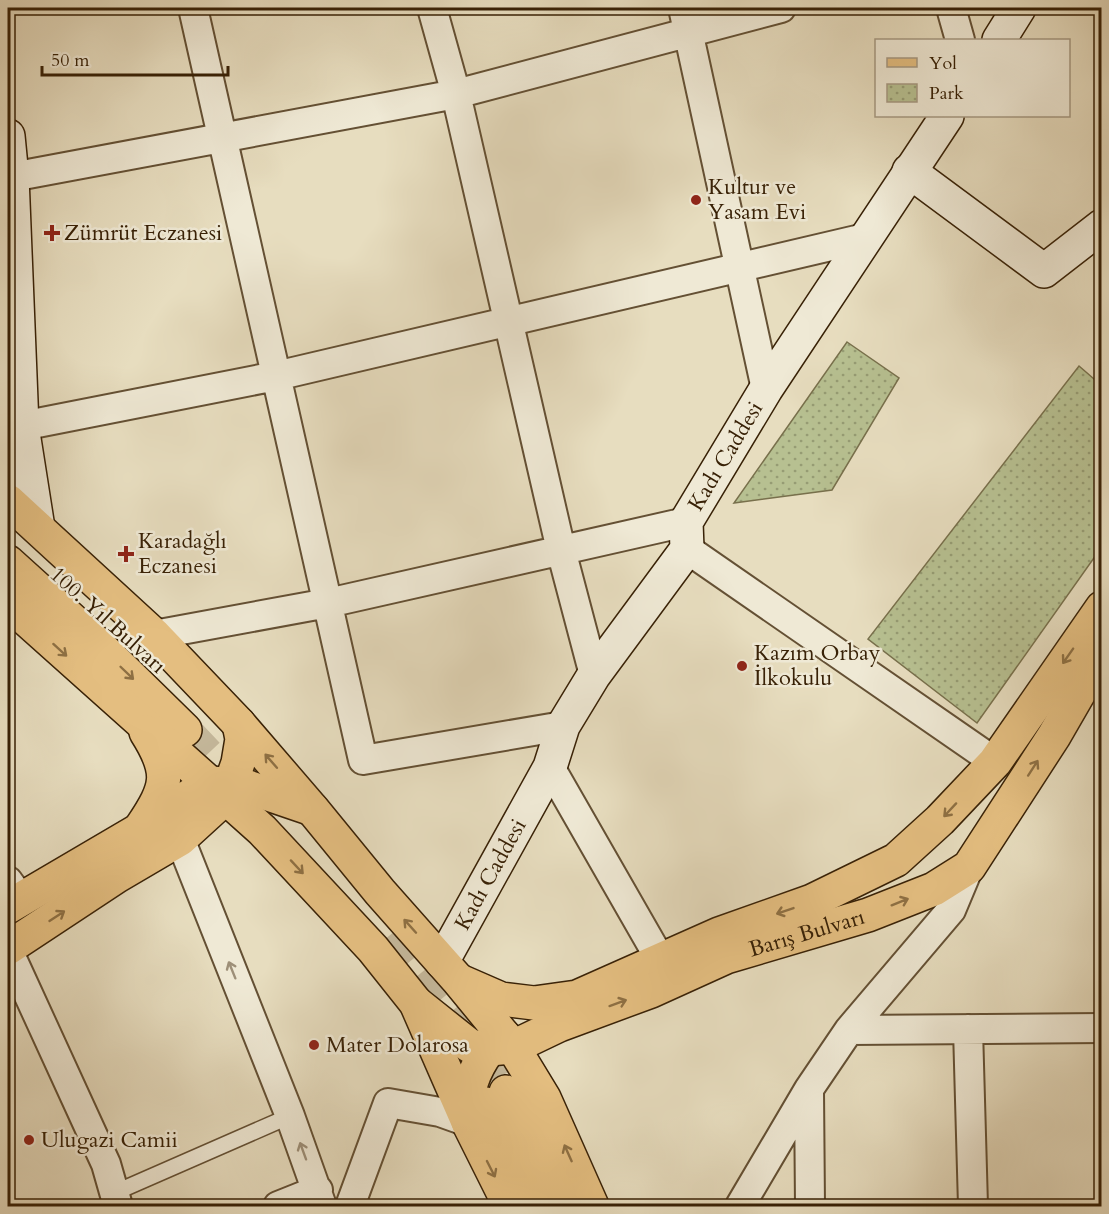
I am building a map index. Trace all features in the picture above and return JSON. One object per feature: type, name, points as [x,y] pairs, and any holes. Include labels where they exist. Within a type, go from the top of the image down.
[{"type":"main road","points":[[8,501],[23,529],[154,635],[239,724],[380,892],[450,971],[544,1098]]},
{"type":"main road","name":"100. Yıl Bulvarı","points":[[8,562],[81,628],[197,720],[23,529]]},
{"type":"main road","points":[[8,603],[137,718],[222,788],[373,949],[416,1003],[487,1106],[566,1206]]},
{"type":"main road","name":"Barış Bulvarı","points":[[450,971],[501,999],[534,1003],[577,997],[719,934],[812,901],[896,860],[940,820],[995,762],[1101,608]]},
{"type":"main road","name":"Barış Bulvarı","points":[[502,1044],[651,992],[726,957],[868,915],[934,889],[969,867],[1054,736],[1101,653]]},
{"type":"main road","points":[[137,718],[157,750],[165,776],[157,804],[139,830]]},
{"type":"main road","points":[[180,839],[222,788],[238,763],[242,739],[239,724]]},
{"type":"main road","points":[[12,895],[222,788],[242,785],[313,810]]},
{"type":"main road","points":[[8,949],[117,876],[180,839],[205,832],[265,833]]},
{"type":"main road","points":[[536,1206],[487,1106],[470,1089],[480,1063],[502,1044],[577,997]]},
{"type":"main road","points":[[416,1003],[470,1046],[502,1044]]},
{"type":"main road","points":[[559,1025],[547,1044],[538,1072],[544,1098],[592,1206]]},
{"type":"main road","points":[[487,1106],[510,1206]]},
{"type":"street","points":[[193,8],[363,760],[563,726]]},
{"type":"street","points":[[432,8],[456,94],[561,550],[594,675]]},
{"type":"street","points":[[12,177],[456,94],[686,20],[781,8]]},
{"type":"street","points":[[951,8],[960,39]]},
{"type":"street","points":[[1000,39],[1019,8]]},
{"type":"street","points":[[686,20],[766,389]]},
{"type":"street","name":"Kadı Caddesi","points":[[450,971],[550,767],[563,726],[686,536],[766,389],[946,117]]},
{"type":"street","points":[[8,136],[12,177],[12,316],[22,426],[23,529]]},
{"type":"street","points":[[909,171],[1044,271],[1101,226]]},
{"type":"street","points":[[22,426],[276,376],[865,238]]},
{"type":"street","points":[[154,635],[328,603],[561,550],[686,536],[995,762]]},
{"type":"street","points":[[550,767],[660,959]]},
{"type":"street","points":[[180,839],[290,1116],[320,1198],[278,1206]]},
{"type":"street","points":[[740,1206],[809,1089],[849,1030],[951,910],[969,867]]},
{"type":"street","points":[[8,949],[106,1164],[116,1200]]},
{"type":"street","points":[[849,1030],[1101,1028]]},
{"type":"street","points":[[968,1029],[973,1206]]},
{"type":"street","points":[[809,1089],[810,1206]]},
{"type":"street","points":[[350,1206],[388,1103],[440,1112],[487,1106]]},
{"type":"lane","points":[[116,1200],[290,1116]]},
{"type":"green space","points":[[847,342],[899,378],[832,490],[734,503]]},
{"type":"green space","points":[[1079,366],[1101,385],[1101,548],[977,723],[868,639]]},
{"type":"tunnel","points":[[185,730],[249,798]]},
{"type":"tunnel","points":[[395,931],[465,1016],[506,1092]]},
{"type":"place","name":"Kultur ve Yasam Evi","points":[[696,200]]},
{"type":"place","name":"Zümrüt Eczanesi","points":[[52,233]]},
{"type":"place","name":"Karadağlı Eczanesi","points":[[126,554]]},
{"type":"place","name":"Kazım Orbay İlkokulu","points":[[742,666]]},
{"type":"place","name":"Mater Dolarosa","points":[[314,1045]]},
{"type":"place","name":"Ulugazi Camii","points":[[29,1140]]}]
